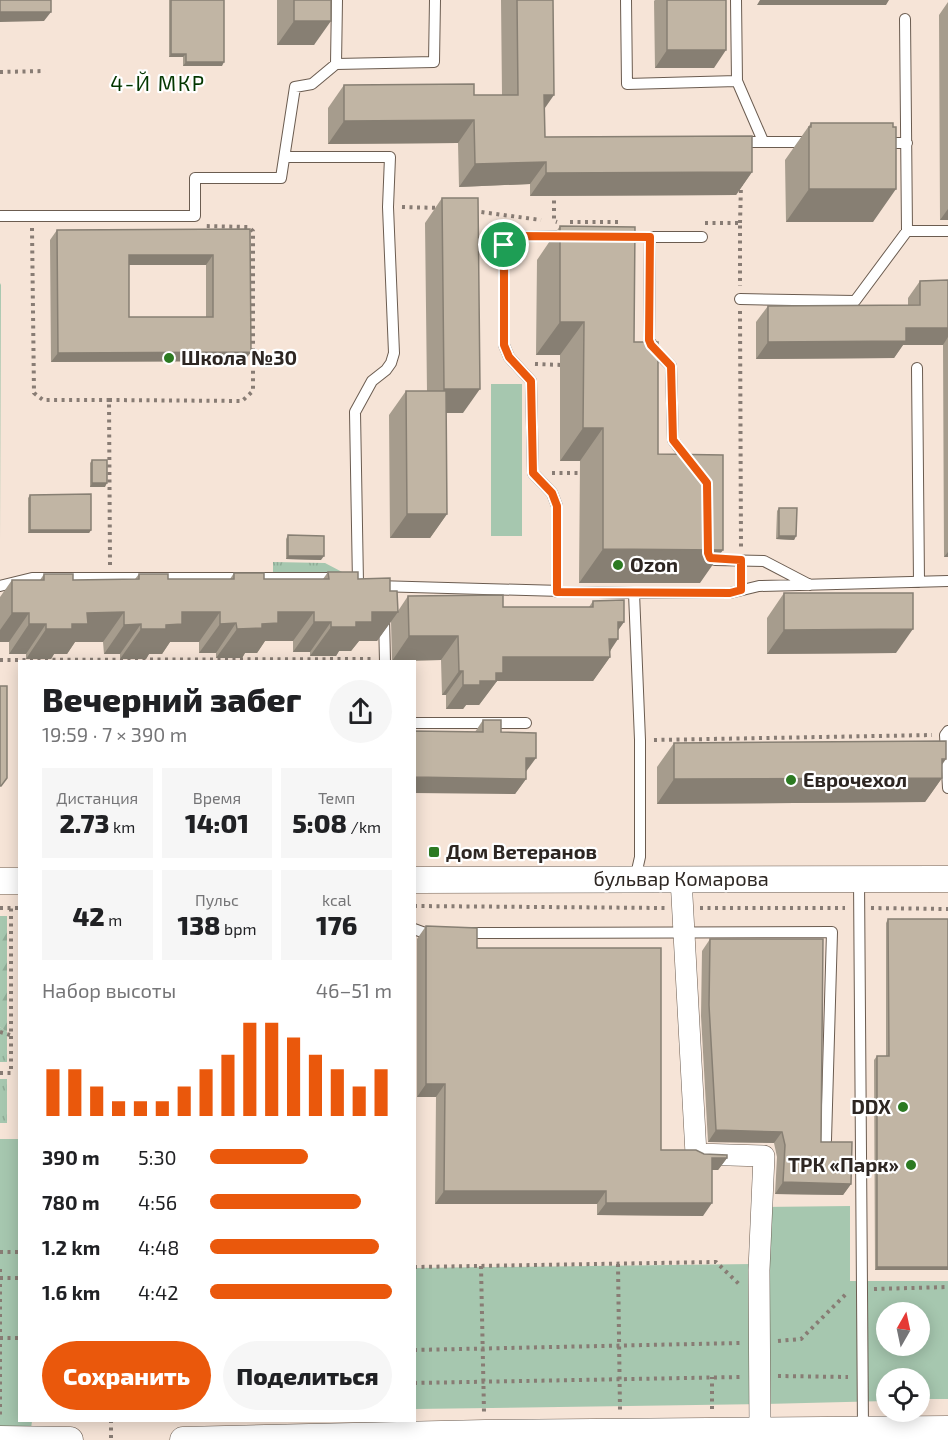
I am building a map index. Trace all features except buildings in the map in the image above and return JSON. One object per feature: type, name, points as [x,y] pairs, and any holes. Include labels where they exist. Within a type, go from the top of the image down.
[{"type":"street","points":[[681,878],[696,1154],[764,1156],[759,1296],[760,1435]]},
{"type":"street","name":"бульвар Комарова","points":[[416,880],[948,879]]},
{"type":"street","points":[[0,881],[18,881]]},
{"type":"street","points":[[183,1440],[290,1439],[345,1432],[760,1435],[863,1429],[948,1429]]},
{"type":"street","points":[[0,1439],[70,1440]]},
{"type":"lane","points":[[336,64],[337,0]]},
{"type":"lane","points":[[0,216],[195,216],[195,178],[281,178],[295,87],[312,84],[336,64],[434,62],[435,0]]},
{"type":"lane","points":[[626,0],[627,84],[737,81]]},
{"type":"lane","points":[[736,0],[737,81],[763,141]]},
{"type":"lane","points":[[740,299],[855,301],[907,231],[905,19]]},
{"type":"lane","points":[[730,142],[823,142]]},
{"type":"lane","points":[[871,143],[907,143]]},
{"type":"lane","points":[[286,157],[390,157],[388,207],[394,353],[392,363],[372,381],[355,411],[358,583]]},
{"type":"lane","points":[[907,231],[948,231]]},
{"type":"lane","points":[[557,592],[557,506],[552,493],[533,473],[532,388],[527,375],[505,352],[504,245],[506,239],[513,236],[581,236]]},
{"type":"lane","points":[[615,237],[702,237]]},
{"type":"lane","points":[[650,237],[649,340],[671,366],[673,440],[700,474]]},
{"type":"lane","points":[[917,368],[920,582]]},
{"type":"lane","points":[[708,543],[710,558],[764,561],[810,585]]},
{"type":"lane","points":[[0,586],[32,578],[333,577],[358,583],[384,598],[557,592],[590,588],[634,593],[730,593],[759,586],[948,581]]},
{"type":"lane","points":[[634,593],[640,740],[640,857],[635,879]]},
{"type":"lane","points":[[381,660],[384,598]]},
{"type":"lane","points":[[416,723],[526,723]]},
{"type":"lane","points":[[946,733],[948,788]]},
{"type":"lane","points":[[858,879],[863,1429]]},
{"type":"lane","points":[[416,930],[425,933],[832,932],[826,1140]]},
{"type":"path","points":[[0,72],[45,71]]},
{"type":"path","points":[[740,223],[741,177]]},
{"type":"path","points":[[388,207],[446,208]]},
{"type":"path","points":[[469,210],[554,222]]},
{"type":"path","points":[[32,216],[34,393],[44,400],[242,401],[253,391],[253,231],[248,227],[195,226],[195,216]]},
{"type":"path","points":[[740,299],[741,560]]},
{"type":"path","points":[[516,364],[564,365]]},
{"type":"path","points":[[109,400],[110,578]]},
{"type":"path","points":[[533,473],[593,473]]},
{"type":"path","points":[[0,660],[381,660]]},
{"type":"path","points":[[640,740],[946,733]]},
{"type":"path","points":[[0,908],[18,908]]},
{"type":"path","points":[[0,1073],[11,1073],[11,908]]},
{"type":"path","points":[[0,1032],[10,1035]]},
{"type":"path","points":[[0,1252],[18,1252]]},
{"type":"path","points":[[416,1267],[716,1262],[752,1296],[759,1296]]},
{"type":"path","points":[[618,1264],[620,1379],[631,1435]]},
{"type":"path","points":[[482,1266],[485,1433]]},
{"type":"path","points":[[0,1269],[0,1439]]},
{"type":"path","points":[[0,1278],[18,1278]]},
{"type":"path","points":[[416,1350],[759,1343],[801,1338],[853,1288],[948,1287]]},
{"type":"path","points":[[0,1338],[18,1338]]},
{"type":"path","points":[[416,1383],[760,1376],[862,1377]]},
{"type":"path","points":[[111,1422],[111,1440]]},
{"type":"green space","points":[[0,283],[1,285],[0,543]]},
{"type":"green space","points":[[491,384],[522,384],[522,536],[491,536]]},
{"type":"green space","points":[[273,562],[325,563],[346,574],[273,574]]},
{"type":"green space","points":[[0,916],[7,916],[7,1032],[0,1027]]},
{"type":"green space","points":[[0,1027],[7,1032],[7,1062],[0,1062]]},
{"type":"green space","points":[[0,1079],[7,1079],[7,1123],[0,1123]]},
{"type":"green space","points":[[0,1139],[18,1139],[18,1422],[32,1422],[31,1429],[0,1429]]},
{"type":"green space","points":[[850,1206],[850,1281],[948,1281],[948,1399],[930,1399],[930,1368],[876,1368],[876,1401],[416,1409],[416,1268],[753,1264],[752,1207]]},
{"type":"place","name":"Школа №30","points":[[169,358]]},
{"type":"place","name":"Ozon","points":[[618,565]]},
{"type":"place","name":"Еврочехол","points":[[791,780]]},
{"type":"place","name":"Дом Ветеранов","points":[[434,852]]},
{"type":"place","name":"DDX","points":[[903,1107]]},
{"type":"place","name":"ТРК «Парк»","points":[[911,1165]]},
{"type":"district","name":"4-Й МКР","points":[[158,84]]},
{"type":"route","points":[[513,236],[650,237],[649,340],[655,350],[671,366],[673,440],[677,448],[707,483],[710,558],[741,560],[741,590],[730,593],[557,592],[557,506],[552,493],[533,473],[531,381],[505,352],[504,245],[506,239],[513,236]]}]
